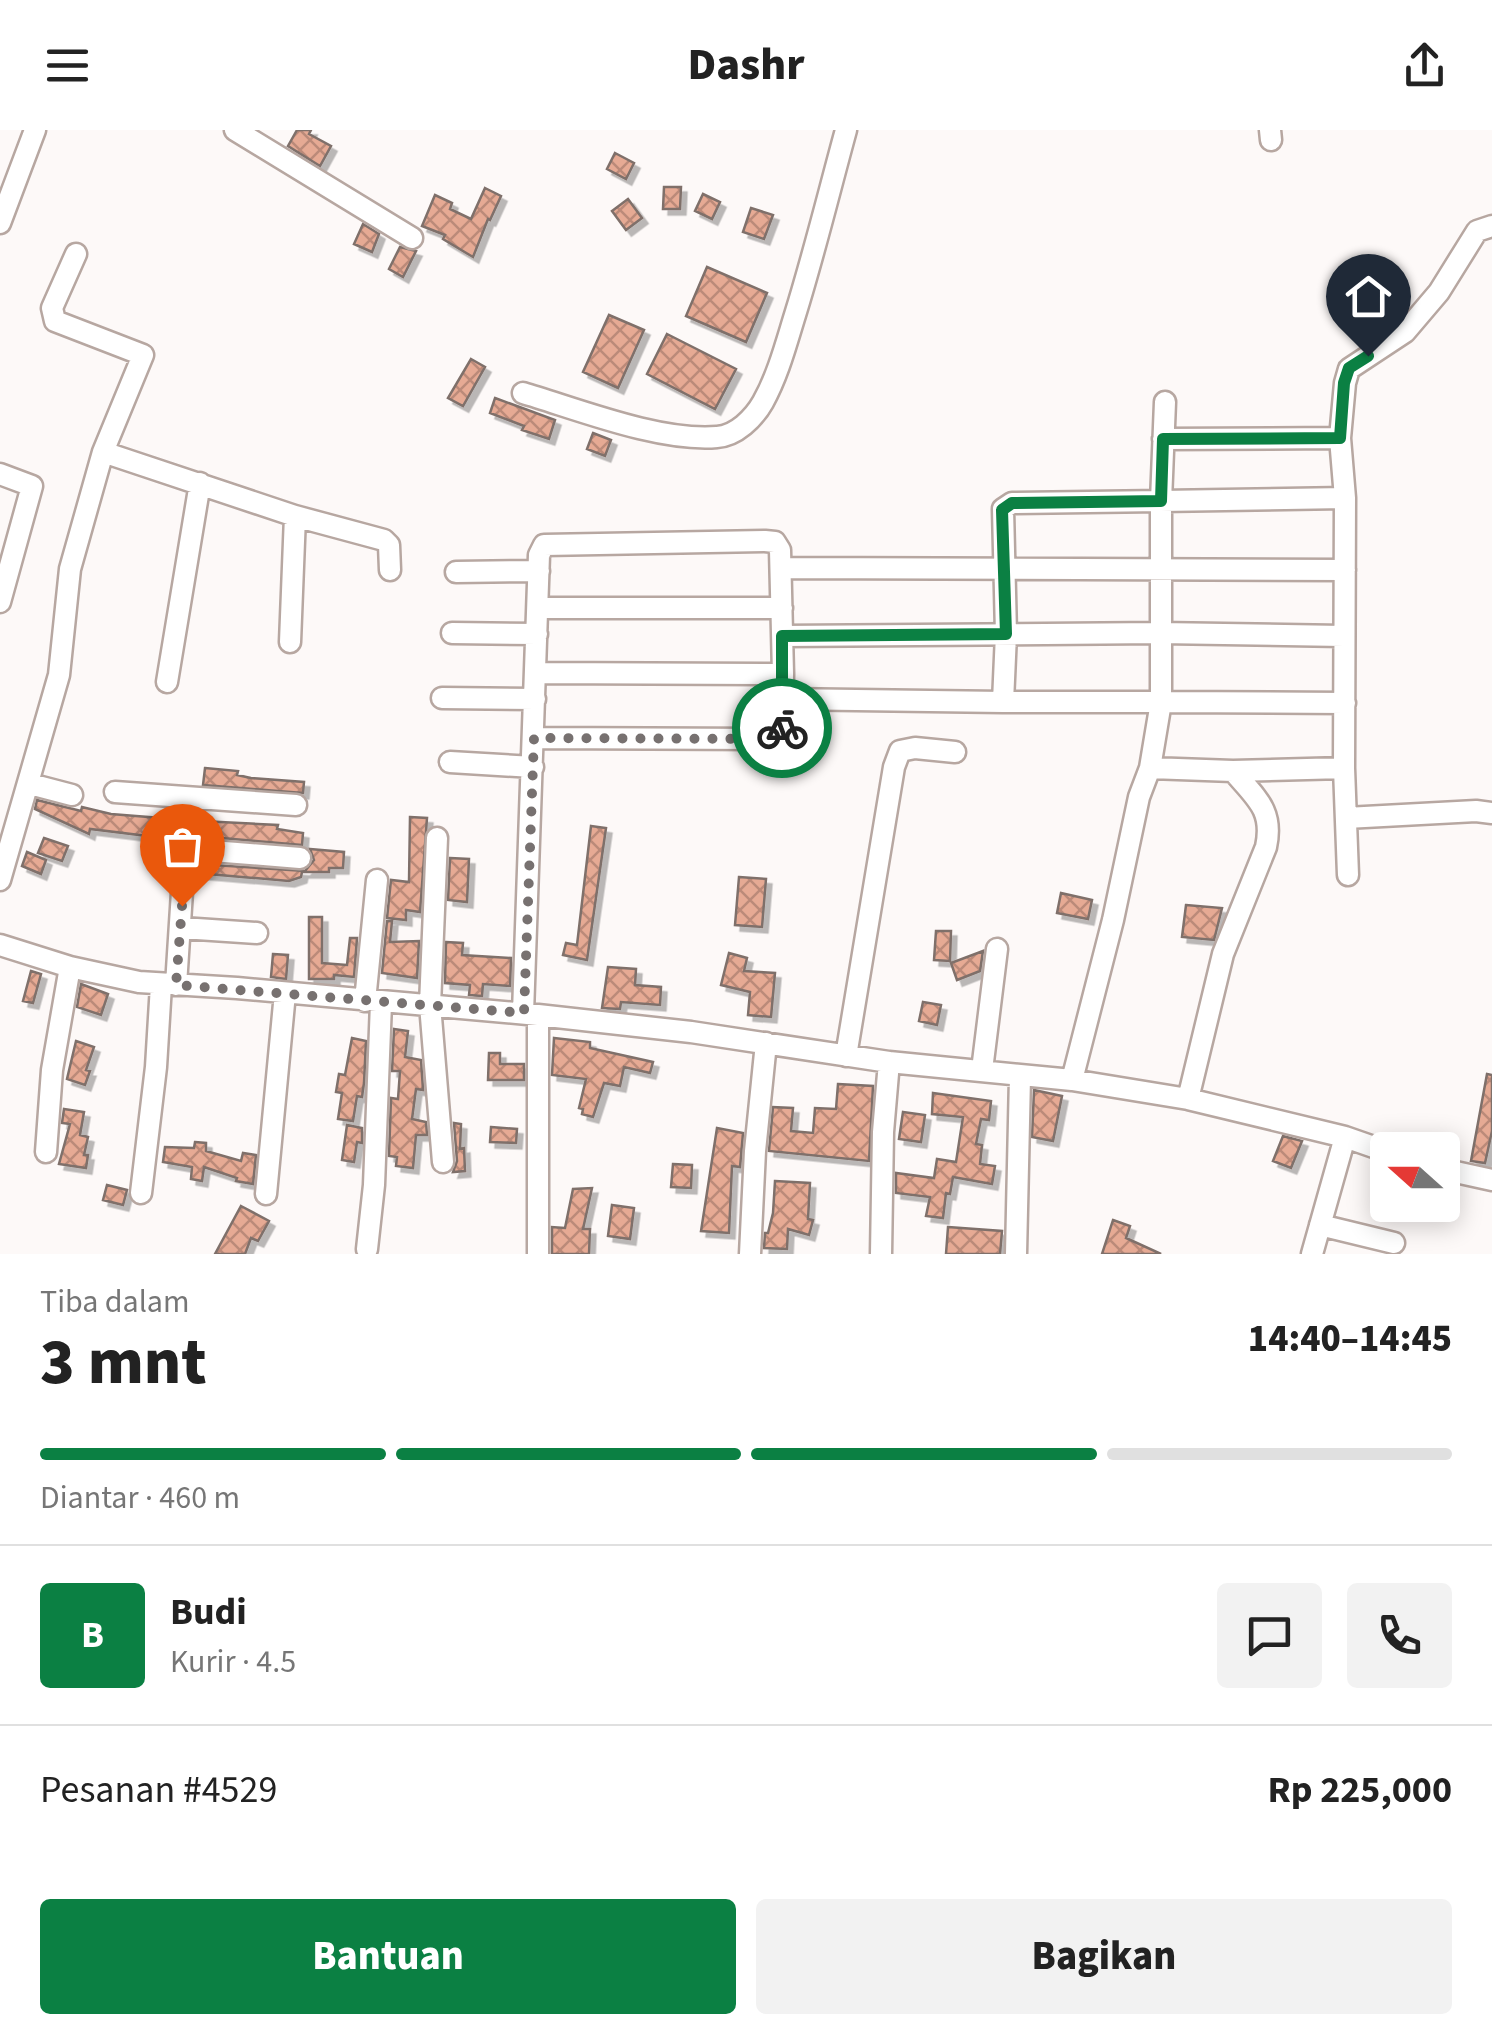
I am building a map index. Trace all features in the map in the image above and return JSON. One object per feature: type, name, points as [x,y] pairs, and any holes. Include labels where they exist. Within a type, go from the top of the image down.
[{"type":"street","points":[[0,223],[6,187],[35,130]]},
{"type":"street","points":[[235,130],[412,238]]},
{"type":"street","points":[[522,392],[636,426],[688,435],[719,438],[742,428],[763,404],[780,363],[817,244],[846,130]]},
{"type":"street","points":[[1348,875],[1344,768],[1345,498],[1340,438],[1344,383],[1349,368],[1405,332],[1439,292],[1477,231],[1492,226]]},
{"type":"street","points":[[0,880],[59,674],[70,568],[103,452],[143,354],[55,321],[52,308],[76,254]]},
{"type":"street","points":[[1072,1080],[1113,920],[1139,797],[1150,768],[1161,702],[1165,402]]},
{"type":"street","points":[[1163,439],[1340,438]]},
{"type":"street","points":[[103,452],[296,516],[384,540],[389,545],[390,570]]},
{"type":"street","points":[[0,474],[32,486],[6,552],[0,602]]},
{"type":"street","points":[[168,682],[200,483]]},
{"type":"street","points":[[1003,702],[1006,634],[1002,510],[1012,503],[1345,498]]},
{"type":"street","points":[[290,642],[296,516]]},
{"type":"street","points":[[534,738],[777,736],[782,727],[782,608],[780,550],[775,542],[572,542],[544,545],[539,555],[532,767],[531,1014],[538,1254]]},
{"type":"street","points":[[781,568],[1345,570]]},
{"type":"street","points":[[456,572],[539,571]]},
{"type":"street","points":[[538,608],[782,608]]},
{"type":"street","points":[[452,633],[538,634]]},
{"type":"street","points":[[782,636],[1343,636]]},
{"type":"street","points":[[536,673],[782,674]]},
{"type":"street","points":[[442,698],[535,699]]},
{"type":"street","points":[[782,700],[1344,704]]},
{"type":"street","points":[[846,1056],[894,766],[900,751],[914,748],[954,752]]},
{"type":"street","points":[[450,762],[532,767]]},
{"type":"street","points":[[1150,768],[1344,768]]},
{"type":"street","points":[[1188,1099],[1223,954],[1270,830],[1268,815],[1233,771]]},
{"type":"street","points":[[30,784],[72,795]]},
{"type":"street","points":[[115,792],[296,805]]},
{"type":"street","points":[[141,1192],[156,1067],[182,928],[188,799]]},
{"type":"street","points":[[1346,818],[1492,813]]},
{"type":"street","points":[[437,838],[430,1005],[443,1162]]},
{"type":"street","points":[[187,849],[300,858]]},
{"type":"street","points":[[368,1249],[374,1185],[376,880]]},
{"type":"street","points":[[182,928],[257,933]]},
{"type":"street","points":[[0,946],[70,967],[169,985],[531,1014],[889,1062],[1072,1080],[1188,1099],[1370,1145]]},
{"type":"street","points":[[982,1070],[997,949]]},
{"type":"street","points":[[46,1152],[52,1070],[70,967]]},
{"type":"street","points":[[266,1194],[285,993]]},
{"type":"street","points":[[750,1254],[766,1043]]},
{"type":"street","points":[[881,1254],[889,1062]]},
{"type":"street","points":[[1016,1254],[1020,1077]]},
{"type":"street","points":[[1312,1254],[1345,1136]]},
{"type":"street","points":[[1460,1174],[1492,1180]]},
{"type":"street","points":[[1320,1225],[1394,1243]]},
{"type":"building","points":[[297,130],[311,130],[309,134],[331,146],[320,166],[288,146]]},
{"type":"building","points":[[615,153],[634,163],[626,179],[607,169]]},
{"type":"building","points":[[664,187],[681,187],[680,209],[663,209]]},
{"type":"building","points":[[485,188],[501,196],[473,257],[443,239],[445,235],[422,226],[435,195],[452,203],[450,209],[471,219]]},
{"type":"building","points":[[703,194],[720,202],[712,219],[695,211]]},
{"type":"building","points":[[628,199],[642,218],[626,230],[612,211]]},
{"type":"building","points":[[751,208],[773,215],[764,239],[743,232]]},
{"type":"building","points":[[363,224],[379,234],[372,252],[354,244]]},
{"type":"building","points":[[400,247],[416,251],[403,277],[389,269]]},
{"type":"building","points":[[707,267],[767,293],[746,342],[686,316]]},
{"type":"building","points":[[609,315],[644,330],[618,388],[583,372]]},
{"type":"building","points":[[667,334],[736,369],[715,409],[647,374]]},
{"type":"building","points":[[471,359],[485,367],[463,406],[448,398]]},
{"type":"building","points":[[495,398],[555,420],[549,439],[490,413]]},
{"type":"building","points":[[593,433],[611,440],[605,456],[587,449]]},
{"type":"building","points":[[205,768],[238,771],[237,775],[251,778],[304,782],[303,793],[203,785]]},
{"type":"building","points":[[37,800],[81,811],[82,807],[111,814],[173,819],[172,839],[90,829],[89,834],[35,809]]},
{"type":"building","points":[[410,817],[427,818],[420,912],[406,910],[406,920],[387,918],[391,880],[409,882]]},
{"type":"building","points":[[200,821],[278,825],[277,829],[303,833],[302,845],[199,836]]},
{"type":"building","points":[[591,826],[606,828],[587,960],[563,955],[566,943],[577,945]]},
{"type":"building","points":[[44,838],[68,846],[62,861],[38,853]]},
{"type":"building","points":[[310,849],[344,852],[343,868],[302,872],[301,877],[289,881],[197,873],[198,864],[305,871],[314,860]]},
{"type":"building","points":[[27,852],[46,860],[41,874],[22,866]]},
{"type":"building","points":[[450,858],[469,859],[467,902],[448,900]]},
{"type":"building","points":[[739,877],[766,879],[762,927],[735,925]]},
{"type":"building","points":[[1061,893],[1092,900],[1088,919],[1057,913]]},
{"type":"building","points":[[1186,905],[1222,908],[1214,940],[1182,937]]},
{"type":"building","points":[[309,917],[322,917],[322,963],[347,965],[350,938],[357,938],[354,977],[309,979]]},
{"type":"building","points":[[387,921],[392,921],[390,942],[419,941],[417,978],[382,973]]},
{"type":"building","points":[[936,931],[951,931],[950,961],[934,960]]},
{"type":"building","points":[[446,942],[463,943],[462,955],[511,958],[510,986],[483,984],[482,996],[469,995],[470,985],[445,983]]},
{"type":"building","points":[[983,951],[980,971],[957,980],[951,963]]},
{"type":"building","points":[[729,953],[747,958],[744,971],[775,973],[771,1017],[748,1015],[750,992],[721,985]]},
{"type":"building","points":[[273,954],[288,955],[286,979],[271,977]]},
{"type":"building","points":[[608,967],[636,969],[635,985],[661,987],[660,1005],[621,1002],[620,1009],[602,1008]]},
{"type":"building","points":[[31,971],[41,974],[33,1003],[23,1001]]},
{"type":"building","points":[[81,984],[108,994],[101,1015],[77,1007]]},
{"type":"building","points":[[923,1002],[941,1005],[937,1025],[919,1021]]},
{"type":"building","points":[[394,1029],[408,1031],[405,1057],[421,1060],[423,1090],[416,1089],[412,1119],[426,1122],[427,1135],[416,1135],[413,1168],[396,1166],[397,1157],[389,1156],[391,1098],[398,1099],[400,1071],[392,1071]]},
{"type":"building","points":[[352,1038],[366,1041],[362,1097],[357,1096],[353,1121],[338,1119],[342,1093],[336,1092],[339,1074],[345,1075]]},
{"type":"building","points":[[554,1038],[590,1042],[590,1048],[653,1062],[650,1073],[624,1067],[620,1086],[604,1083],[593,1117],[582,1114],[583,1109],[579,1108],[586,1079],[552,1075]]},
{"type":"building","points":[[76,1041],[94,1047],[85,1085],[67,1079]]},
{"type":"building","points":[[489,1053],[500,1053],[500,1064],[524,1064],[524,1080],[488,1080]]},
{"type":"building","points":[[1487,1074],[1492,1075],[1492,1131],[1485,1163],[1471,1161]]},
{"type":"building","points":[[838,1084],[873,1086],[869,1161],[769,1151],[773,1107],[793,1108],[791,1131],[813,1133],[815,1108],[836,1109]]},
{"type":"building","points":[[1034,1090],[1062,1096],[1053,1141],[1032,1137]]},
{"type":"building","points":[[933,1093],[991,1101],[989,1120],[981,1119],[976,1144],[982,1145],[980,1164],[995,1166],[992,1184],[953,1177],[950,1194],[946,1193],[943,1218],[926,1216],[930,1197],[896,1193],[896,1173],[934,1178],[937,1159],[956,1162],[963,1117],[932,1114]]},
{"type":"building","points":[[64,1109],[84,1112],[80,1135],[88,1137],[86,1168],[59,1164],[70,1124],[62,1123]]},
{"type":"building","points":[[903,1112],[925,1115],[921,1142],[899,1139]]},
{"type":"building","points":[[454,1123],[461,1124],[460,1149],[464,1148],[465,1171],[453,1172],[457,1161]]},
{"type":"building","points":[[347,1125],[362,1128],[362,1143],[357,1142],[354,1162],[342,1160]]},
{"type":"building","points":[[491,1127],[517,1129],[516,1143],[490,1142]]},
{"type":"building","points":[[717,1128],[743,1133],[740,1167],[732,1166],[729,1233],[701,1231]]},
{"type":"building","points":[[1283,1136],[1302,1141],[1291,1168],[1273,1161]]},
{"type":"building","points":[[195,1142],[206,1143],[206,1151],[241,1161],[243,1153],[256,1155],[253,1184],[204,1167],[202,1181],[191,1179],[192,1167],[163,1162],[165,1147],[194,1148]]},
{"type":"building","points":[[673,1164],[692,1165],[691,1188],[671,1187]]},
{"type":"building","points":[[775,1181],[810,1183],[808,1219],[813,1220],[809,1235],[788,1229],[787,1249],[764,1248],[773,1213]]},
{"type":"building","points":[[107,1185],[127,1190],[123,1205],[103,1200]]},
{"type":"building","points":[[592,1188],[583,1229],[590,1229],[589,1254],[552,1254],[552,1227],[565,1228],[573,1189]]},
{"type":"building","points":[[612,1205],[634,1208],[630,1239],[608,1236]]},
{"type":"building","points":[[241,1206],[269,1221],[258,1241],[251,1238],[245,1254],[215,1254]]},
{"type":"building","points":[[1113,1220],[1130,1226],[1126,1238],[1161,1254],[1102,1254]]},
{"type":"building","points":[[948,1227],[1002,1231],[1000,1254],[946,1254]]},
{"type":"way so far","points":[[182,906],[176,985],[524,1013],[534,738],[768,739],[777,736],[782,728]]},
{"type":"route","points":[[782,728],[782,636],[1006,634],[1002,510],[1012,503],[1161,501],[1163,439],[1340,438],[1344,383],[1349,368],[1368,356]]}]
